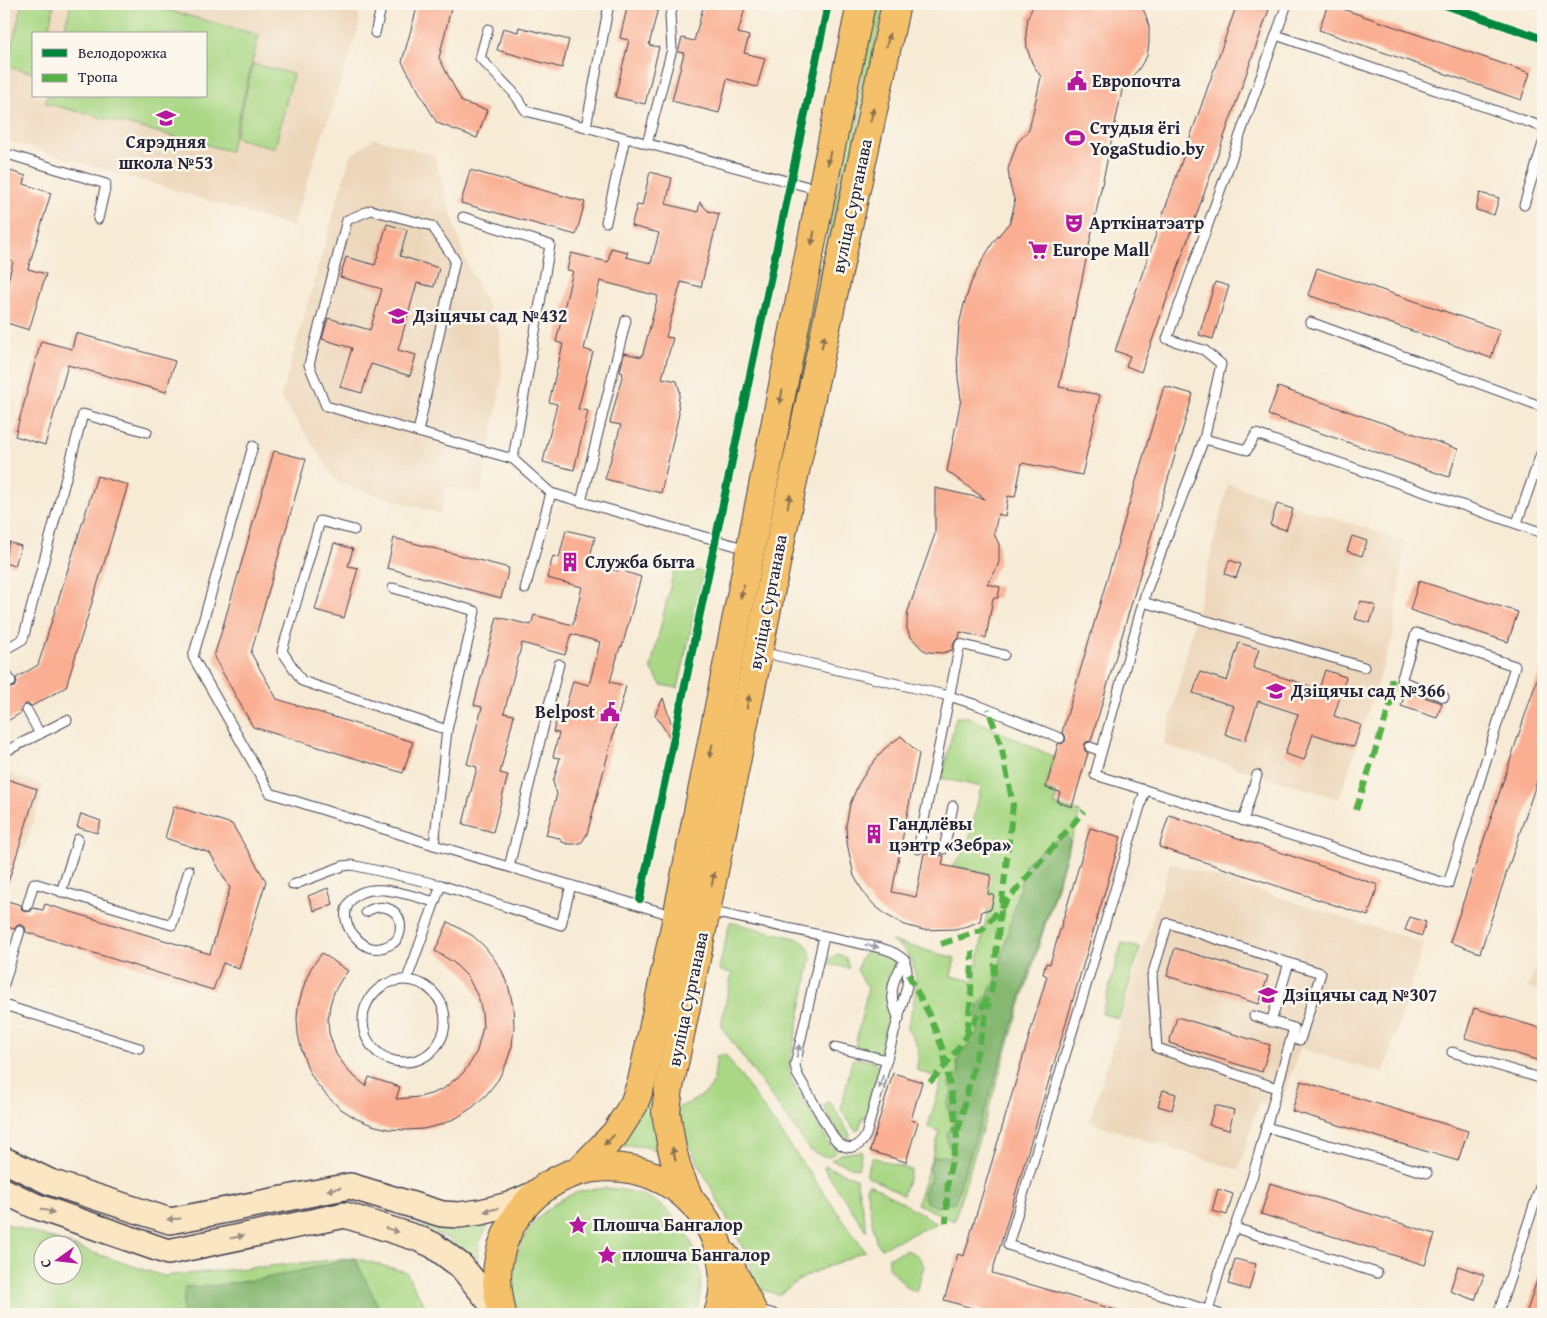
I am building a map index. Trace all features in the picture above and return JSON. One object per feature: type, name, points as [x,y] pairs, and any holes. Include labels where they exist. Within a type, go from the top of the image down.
[{"type":"main road","name":"вуліца Сурганава","points":[[579,1171],[615,1134],[634,1104],[642,1081],[677,917],[822,190],[862,4]]},
{"type":"main road","name":"вуліца Сурганава","points":[[690,1200],[678,1172],[672,1149],[666,1112],[669,1088],[791,490],[896,4]]},
{"type":"main road","points":[[4,1160],[50,1182],[170,1221],[350,1186],[442,1214],[459,1215],[509,1205],[537,1193]]},
{"type":"main road","points":[[501,1314],[497,1276],[499,1258],[504,1241],[521,1209],[537,1193],[557,1179],[598,1167],[641,1170],[663,1179],[677,1188],[700,1210],[760,1312]]},
{"type":"main road","points":[[4,1191],[35,1206],[168,1252],[345,1215],[433,1245],[461,1266],[501,1314]]},
{"type":"main road","points":[[712,1230],[721,1255],[724,1276],[723,1292],[718,1314]]},
{"type":"lane","points":[[375,33],[382,4]]},
{"type":"lane","points":[[586,127],[609,4]]},
{"type":"lane","points":[[647,144],[672,48],[670,16],[674,4]]},
{"type":"lane","points":[[1287,4],[1167,339],[1204,350],[1221,364],[1204,440],[1143,602],[1095,775],[1448,884],[1515,666],[1416,633],[1401,681],[1444,697]]},
{"type":"lane","points":[[488,29],[480,58],[513,92],[526,112],[822,190]]},
{"type":"lane","points":[[1276,35],[1543,127]]},
{"type":"lane","points":[[606,222],[625,138]]},
{"type":"lane","points":[[1524,205],[1543,142]]},
{"type":"lane","points":[[4,153],[106,184],[98,219]]},
{"type":"lane","points":[[418,432],[455,260],[432,226],[371,210],[347,220],[309,365],[326,406],[513,459],[551,493],[750,550]]},
{"type":"lane","points":[[463,217],[550,244],[513,459]]},
{"type":"lane","points":[[581,502],[626,320]]},
{"type":"lane","points":[[1310,322],[1543,407]]},
{"type":"lane","points":[[4,650],[22,639],[83,414],[147,432]]},
{"type":"lane","points":[[1204,440],[1247,450],[1256,434],[1543,533]]},
{"type":"lane","points":[[253,446],[193,657],[270,793],[677,917]]},
{"type":"lane","points":[[1517,523],[1543,448]]},
{"type":"lane","points":[[525,589],[551,493]]},
{"type":"lane","points":[[354,530],[320,521],[282,651],[302,681],[447,730]]},
{"type":"lane","points":[[393,588],[474,611],[447,730],[434,844]]},
{"type":"lane","points":[[1143,602],[1364,667]]},
{"type":"lane","points":[[918,849],[960,644],[1004,654]]},
{"type":"lane","points":[[759,652],[950,696],[1060,738]]},
{"type":"lane","points":[[509,867],[559,664]]},
{"type":"lane","points":[[4,669],[11,682]]},
{"type":"lane","points":[[26,710],[40,734]]},
{"type":"lane","points":[[4,752],[67,720]]},
{"type":"lane","points":[[1090,747],[1101,751]]},
{"type":"lane","points":[[1243,821],[1257,775]]},
{"type":"lane","points":[[1146,790],[1008,1245],[1219,1314]]},
{"type":"lane","points":[[944,848],[953,806]]},
{"type":"lane","points":[[61,892],[78,839]]},
{"type":"lane","points":[[293,885],[343,866],[352,865],[441,885],[561,925],[571,886]]},
{"type":"lane","points":[[27,906],[34,883],[172,925],[189,870]]},
{"type":"lane","points":[[407,979],[441,885]]},
{"type":"lane","points":[[366,912],[381,906],[390,908],[397,915],[400,924],[400,934],[395,942],[382,949],[372,948],[360,943],[350,931],[345,919],[346,908],[352,898],[364,891],[381,889],[435,902]]},
{"type":"lane","points":[[706,911],[824,936],[893,951],[905,960],[908,974],[907,986],[899,1019],[864,1139],[851,1148],[838,1144],[797,1074],[795,1065],[824,936]]},
{"type":"lane","points":[[1276,1088],[1157,1048],[1152,976],[1168,923],[1321,973],[1300,1040],[1292,1037]]},
{"type":"lane","points":[[4,984],[20,930]]},
{"type":"lane","points":[[899,1019],[893,1006],[893,987],[896,975],[905,960]]},
{"type":"lane","points":[[1271,1022],[1289,963]]},
{"type":"lane","points":[[407,979],[421,983],[433,991],[441,1002],[445,1016],[444,1030],[439,1043],[432,1051],[417,1060],[404,1062],[391,1060],[379,1054],[364,1032],[363,1019],[366,1006],[372,994],[394,980],[407,979]]},
{"type":"lane","points":[[4,1005],[139,1048]]},
{"type":"lane","points":[[1208,1311],[1222,1263],[1252,1178],[1294,1028],[1254,1016]]},
{"type":"lane","points":[[835,1047],[887,1060]]},
{"type":"lane","points":[[1452,1052],[1543,1079]]},
{"type":"lane","points":[[1266,1127],[1427,1173]]},
{"type":"lane","points":[[1498,1314],[1543,1178]]},
{"type":"lane","points":[[1235,1228],[1377,1273]]},
{"type":"shaded area","name":"Сярэдняя школа №53","points":[[4,4],[354,4],[360,19],[357,33],[292,227],[175,190],[4,140]]},
{"type":"shaded area","name":"Дзіцячы сад №432","points":[[374,138],[434,155],[463,253],[499,332],[502,378],[481,494],[448,487],[440,514],[338,483],[281,397],[350,156]]},
{"type":"shaded area","name":"Дзіцячы сад №366","points":[[1228,484],[1405,541],[1393,636],[1339,799],[1164,745]]},
{"type":"shaded area","points":[[4,773],[44,785],[24,850],[4,844]]},
{"type":"shaded area","name":"Дзіцячы сад №307","points":[[1170,863],[1424,943],[1383,1074],[1300,1048],[1281,1107],[1259,1102],[1239,1170],[1089,1122]]},
{"type":"shaded area","points":[[1543,944],[1543,991],[1528,988]]},
{"type":"green space","points":[[22,4],[54,6],[48,32],[32,32],[32,73],[7,67]]},
{"type":"green space","points":[[71,4],[145,4],[259,35],[230,151],[45,103],[46,98],[208,98],[208,32],[64,32]]},
{"type":"green space","points":[[877,4],[884,4],[746,657],[738,655]]},
{"type":"green space","points":[[253,64],[293,74],[275,148],[235,138]]},
{"type":"green space","points":[[675,566],[704,572],[678,688],[661,685],[651,668]]},
{"type":"green space","points":[[956,717],[968,717],[1054,757],[1045,789],[1057,793],[1055,805],[1080,812],[954,1221],[917,1204],[940,1132],[928,1127],[942,1079],[916,1070],[918,1048],[907,1029],[916,988],[916,978],[914,968],[904,950],[891,941],[955,958],[951,976],[974,981],[991,894],[985,892],[989,874],[952,866],[967,849],[981,787],[942,778]]},
{"type":"green space","points":[[1065,833],[1070,841],[955,1202],[937,1207],[926,1202],[923,1192],[931,1178],[929,1167],[933,1157],[951,1157],[954,1149],[948,1145],[947,1133],[953,1125],[947,1104],[952,1091],[948,1085],[951,1078],[959,1073],[957,1064],[960,1053],[972,1042],[978,1030],[976,1016],[978,1005],[988,995],[995,983],[1026,862]]},
{"type":"green space","points":[[730,922],[795,938],[805,943],[810,951],[811,959],[789,1067],[791,1079],[795,1087],[831,1146],[837,1152],[829,1156],[824,1156],[810,1150],[722,1028],[732,973],[721,971],[719,968]]},
{"type":"green space","points":[[1122,943],[1140,948],[1119,1019],[1102,1013]]},
{"type":"green space","points":[[869,951],[887,953],[894,958],[895,962],[885,990],[886,1003],[893,1020],[883,1050],[879,1053],[855,1046],[868,988],[857,970],[862,956]]},
{"type":"green space","points":[[838,954],[846,958],[849,968],[827,964],[830,958]]},
{"type":"green space","points":[[725,1054],[865,1251],[812,1273],[779,1295],[756,1288],[746,1254],[686,1140],[674,1109],[695,1100],[709,1089],[714,1079],[717,1056]]},
{"type":"green space","points":[[856,1058],[876,1062],[879,1067],[866,1118],[863,1117],[859,1129],[856,1131],[841,1109],[852,1060]]},
{"type":"green space","points":[[648,1099],[655,1101],[666,1155],[643,1146],[618,1147]]},
{"type":"green space","points":[[827,1102],[831,1103],[850,1135],[848,1140],[843,1139],[824,1108]]},
{"type":"green space","points":[[862,1151],[858,1169],[831,1160],[840,1154]]},
{"type":"green space","points":[[872,1157],[911,1170],[903,1195],[866,1175]]},
{"type":"green space","points":[[825,1166],[856,1178],[867,1232],[824,1169]]},
{"type":"green space","points":[[869,1183],[937,1223],[881,1248],[876,1242],[866,1187]]},
{"type":"green space","name":"плошча Бангалор","points":[[608,1188],[635,1193],[653,1200],[665,1208],[682,1227],[695,1250],[701,1275],[699,1301],[695,1314],[519,1314],[514,1296],[515,1261],[530,1229],[554,1204],[570,1195],[593,1189]]},
{"type":"green space","points":[[426,1220],[491,1221],[480,1241],[475,1271],[447,1238],[423,1229]]},
{"type":"green space","points":[[4,1223],[44,1236],[32,1236],[32,1286],[82,1286],[82,1249],[163,1276],[355,1258],[406,1272],[429,1314],[4,1314]]},
{"type":"green space","points":[[907,1250],[918,1256],[924,1266],[916,1292],[908,1288],[889,1268],[889,1257]]},
{"type":"green space","points":[[355,1258],[382,1314],[182,1314],[185,1287],[249,1281]]},
{"type":"building","points":[[418,4],[452,4],[439,58],[462,102],[487,110],[477,138],[437,123],[402,62]]},
{"type":"building","points":[[628,4],[659,4],[649,45],[659,47],[645,104],[615,97],[629,40],[620,38]]},
{"type":"building","points":[[704,4],[746,4],[738,33],[749,36],[744,53],[765,58],[757,87],[727,79],[719,113],[672,101],[684,53],[678,52],[682,38],[694,41]]},
{"type":"building","name":"Europe Mall","points":[[1034,4],[1140,4],[1149,27],[1147,56],[1138,70],[1123,86],[1059,387],[1100,395],[1082,475],[1022,463],[1015,497],[1008,496],[1005,516],[998,514],[994,534],[999,544],[999,562],[987,584],[1000,587],[998,598],[993,598],[986,638],[960,632],[959,638],[954,642],[952,650],[943,653],[928,652],[922,649],[910,636],[907,629],[907,620],[908,611],[935,534],[935,488],[985,499],[947,471],[961,399],[957,353],[959,325],[971,283],[994,241],[1010,222],[1015,203],[1008,169],[1017,143],[1029,130],[1041,77],[1032,63],[1027,48],[1028,17]]},
{"type":"building","points":[[1237,4],[1271,4],[1141,372],[1126,366],[1130,356],[1115,351]]},
{"type":"building","points":[[1328,4],[1530,73],[1521,100],[1319,30]]},
{"type":"building","points":[[519,27],[569,40],[562,68],[497,50],[503,28],[518,32]]},
{"type":"building","points":[[4,169],[26,176],[24,184],[51,193],[28,269],[46,274],[29,330],[4,322],[4,297],[13,261],[4,258]]},
{"type":"building","points":[[470,170],[585,202],[576,235],[461,203]]},
{"type":"building","points":[[650,172],[672,178],[666,204],[698,212],[700,202],[708,211],[719,214],[701,287],[681,282],[666,337],[673,338],[662,378],[677,381],[680,392],[679,414],[661,493],[605,479],[621,425],[610,423],[623,373],[620,372],[624,353],[642,357],[658,296],[600,281],[584,349],[593,352],[578,409],[588,411],[574,470],[543,462],[557,404],[549,402],[563,344],[556,342],[573,271],[567,270],[571,253],[608,262],[611,248],[628,252],[626,257],[651,263],[659,233],[631,226],[637,205],[642,206]]},
{"type":"building","points":[[1480,193],[1499,198],[1494,215],[1476,210]]},
{"type":"building","points":[[387,224],[407,230],[400,256],[439,268],[434,287],[417,283],[398,350],[416,355],[410,376],[371,364],[362,393],[340,387],[352,348],[322,339],[328,318],[370,330],[382,289],[340,277],[346,257],[375,265]]},
{"type":"building","points":[[1317,268],[1500,330],[1491,358],[1308,295]]},
{"type":"building","points":[[1215,282],[1229,286],[1213,339],[1199,335]]},
{"type":"building","points":[[76,333],[175,361],[166,392],[68,365],[45,445],[15,436],[41,341],[72,349]]},
{"type":"building","points":[[1164,386],[1193,394],[1091,741],[1086,742],[1084,745],[1085,751],[1088,753],[1072,807],[1057,802],[1060,792],[1046,788],[1058,744],[1066,740],[1062,732]]},
{"type":"building","points":[[1278,387],[1458,449],[1449,477],[1268,415]]},
{"type":"building","points":[[274,451],[306,459],[251,653],[277,699],[413,742],[403,773],[253,727],[214,657]]},
{"type":"building","points":[[97,476],[128,485],[66,687],[32,706],[24,705],[21,713],[4,723],[4,686],[14,687],[17,683],[16,678],[38,665]]},
{"type":"building","points":[[1277,504],[1293,509],[1286,530],[1270,525]]},
{"type":"building","points":[[566,530],[595,537],[588,564],[618,571],[621,560],[626,572],[641,577],[622,647],[620,647],[610,682],[626,686],[587,834],[582,842],[575,844],[568,844],[562,842],[559,838],[546,835],[557,794],[553,782],[560,758],[553,757],[559,733],[553,732],[559,711],[564,713],[573,681],[589,685],[600,642],[571,634],[565,655],[522,643],[504,713],[514,715],[500,773],[508,775],[493,832],[463,824],[477,767],[467,764],[482,707],[474,705],[497,617],[531,625],[534,615],[573,625],[582,587],[547,578],[553,556],[559,558]]},
{"type":"building","points":[[1352,536],[1367,541],[1362,556],[1347,551]]},
{"type":"building","points":[[394,538],[509,568],[501,598],[387,568]]},
{"type":"building","points":[[9,542],[21,546],[15,566],[4,563]]},
{"type":"building","points":[[334,543],[353,549],[348,566],[358,568],[344,618],[315,610]]},
{"type":"building","points":[[1229,560],[1241,564],[1236,578],[1225,574]]},
{"type":"building","points":[[1419,581],[1518,612],[1508,642],[1410,610]]},
{"type":"building","points":[[1361,601],[1376,606],[1370,623],[1355,619]]},
{"type":"building","points":[[1239,643],[1259,649],[1253,668],[1319,689],[1325,670],[1346,677],[1334,716],[1361,725],[1354,747],[1313,734],[1304,760],[1285,754],[1298,714],[1258,701],[1245,741],[1225,734],[1234,706],[1193,693],[1200,672],[1227,681]]},
{"type":"building","points":[[1541,667],[1543,668],[1543,763],[1480,953],[1450,942]]},
{"type":"building","points":[[1406,691],[1442,703],[1437,718],[1401,706]]},
{"type":"building","points":[[663,698],[678,744],[675,745],[655,715]]},
{"type":"building","name":"Гандлёвы цэнтр «Зебра»","points":[[901,736],[919,754],[892,892],[916,897],[924,853],[944,856],[942,865],[991,875],[988,894],[994,895],[991,909],[982,911],[980,921],[968,926],[955,929],[923,930],[905,925],[875,906],[864,893],[854,876],[847,843],[846,826],[850,804],[858,785],[868,769],[884,749]]},
{"type":"building","points":[[4,778],[37,789],[7,886],[4,885]]},
{"type":"building","points":[[174,806],[232,824],[266,881],[239,969],[223,963],[213,990],[26,932],[25,927],[22,925],[18,925],[14,929],[4,926],[4,900],[21,905],[22,910],[26,912],[31,911],[33,908],[43,910],[45,904],[210,954],[230,888],[210,853],[165,838]]},
{"type":"building","points":[[81,814],[101,821],[97,833],[77,827]]},
{"type":"building","points":[[1169,815],[1378,885],[1368,916],[1159,847]]},
{"type":"building","points":[[1090,828],[1121,837],[992,1273],[1119,1311],[1119,1314],[993,1314],[944,1300],[958,1254],[964,1256],[1047,976],[1043,974],[1046,963],[1050,964]]},
{"type":"building","points":[[328,888],[333,904],[314,911],[308,896]]},
{"type":"building","points":[[1410,917],[1426,922],[1422,936],[1405,930]]},
{"type":"building","points":[[448,922],[473,936],[484,946],[502,971],[513,1006],[514,1027],[512,1046],[506,1064],[498,1080],[486,1095],[458,1117],[440,1125],[423,1129],[388,1129],[357,1119],[341,1109],[316,1083],[308,1069],[302,1052],[298,1034],[298,1006],[311,968],[322,953],[348,971],[334,992],[328,1020],[329,1033],[336,1054],[350,1073],[366,1086],[369,1077],[400,1087],[396,1099],[431,1094],[443,1089],[463,1073],[477,1051],[483,1027],[479,999],[468,977],[453,962],[435,951]]},
{"type":"building","points":[[1175,948],[1268,976],[1259,1004],[1167,976]]},
{"type":"building","points":[[1474,1008],[1543,1029],[1543,1062],[1465,1038]]},
{"type":"building","points":[[1177,1017],[1270,1045],[1262,1072],[1169,1043]]},
{"type":"building","points":[[893,1073],[922,1082],[911,1120],[918,1122],[906,1162],[870,1151]]},
{"type":"building","points":[[1301,1081],[1468,1131],[1458,1161],[1292,1111]]},
{"type":"building","points":[[1163,1090],[1176,1094],[1172,1110],[1158,1106]]},
{"type":"building","points":[[1215,1105],[1234,1110],[1229,1130],[1209,1125]]},
{"type":"building","points":[[1270,1183],[1435,1234],[1425,1265],[1261,1214]]},
{"type":"building","points":[[1218,1189],[1233,1194],[1227,1215],[1212,1211]]},
{"type":"building","points":[[1235,1259],[1256,1264],[1249,1290],[1228,1284]]},
{"type":"building","points":[[1458,1266],[1484,1275],[1475,1300],[1450,1291]]},
{"type":"building","points":[[1541,1268],[1543,1268],[1543,1314],[1526,1314]]},
{"type":"marked path","points":[[1356,810],[1393,696],[1391,678]]},
{"type":"marked path","points":[[930,1082],[946,1065],[966,1037],[992,989],[1013,805],[1001,745],[988,709]]},
{"type":"marked path","points":[[941,944],[982,930],[1084,811]]},
{"type":"marked path","points":[[967,1032],[971,996],[972,951]]},
{"type":"marked path","points":[[908,974],[931,1018],[943,1050],[954,1109],[957,1139],[948,1178],[946,1223]]},
{"type":"marked path","points":[[958,1131],[989,1003]]},
{"type":"cycle path","points":[[640,899],[828,4]]},
{"type":"cycle path","points":[[1442,4],[1543,39]]},
{"type":"place","name":"Европочта","points":[[1077,81]]},
{"type":"place","name":"Сярэдняя школа №53","points":[[166,118]]},
{"type":"place","name":"Студыя ёгі YogaStudio.by","points":[[1075,138]]},
{"type":"place","name":"Арткінатэатр","points":[[1074,223]]},
{"type":"place","name":"Europe Mall","points":[[1038,250]]},
{"type":"place","name":"Дзіцячы сад №432","points":[[398,316]]},
{"type":"place","name":"Служба быта","points":[[570,562]]},
{"type":"place","name":"Дзіцячы сад №366","points":[[1276,691]]},
{"type":"place","name":"Belpost","points":[[610,712]]},
{"type":"place","name":"Гандлёвы цэнтр «Зебра»","points":[[874,834]]},
{"type":"place","name":"Дзіцячы сад №307","points":[[1268,995]]},
{"type":"place","name":"Плошча Бангалор","points":[[578,1225]]},
{"type":"place","name":"плошча Бангалор","points":[[607,1255]]}]
